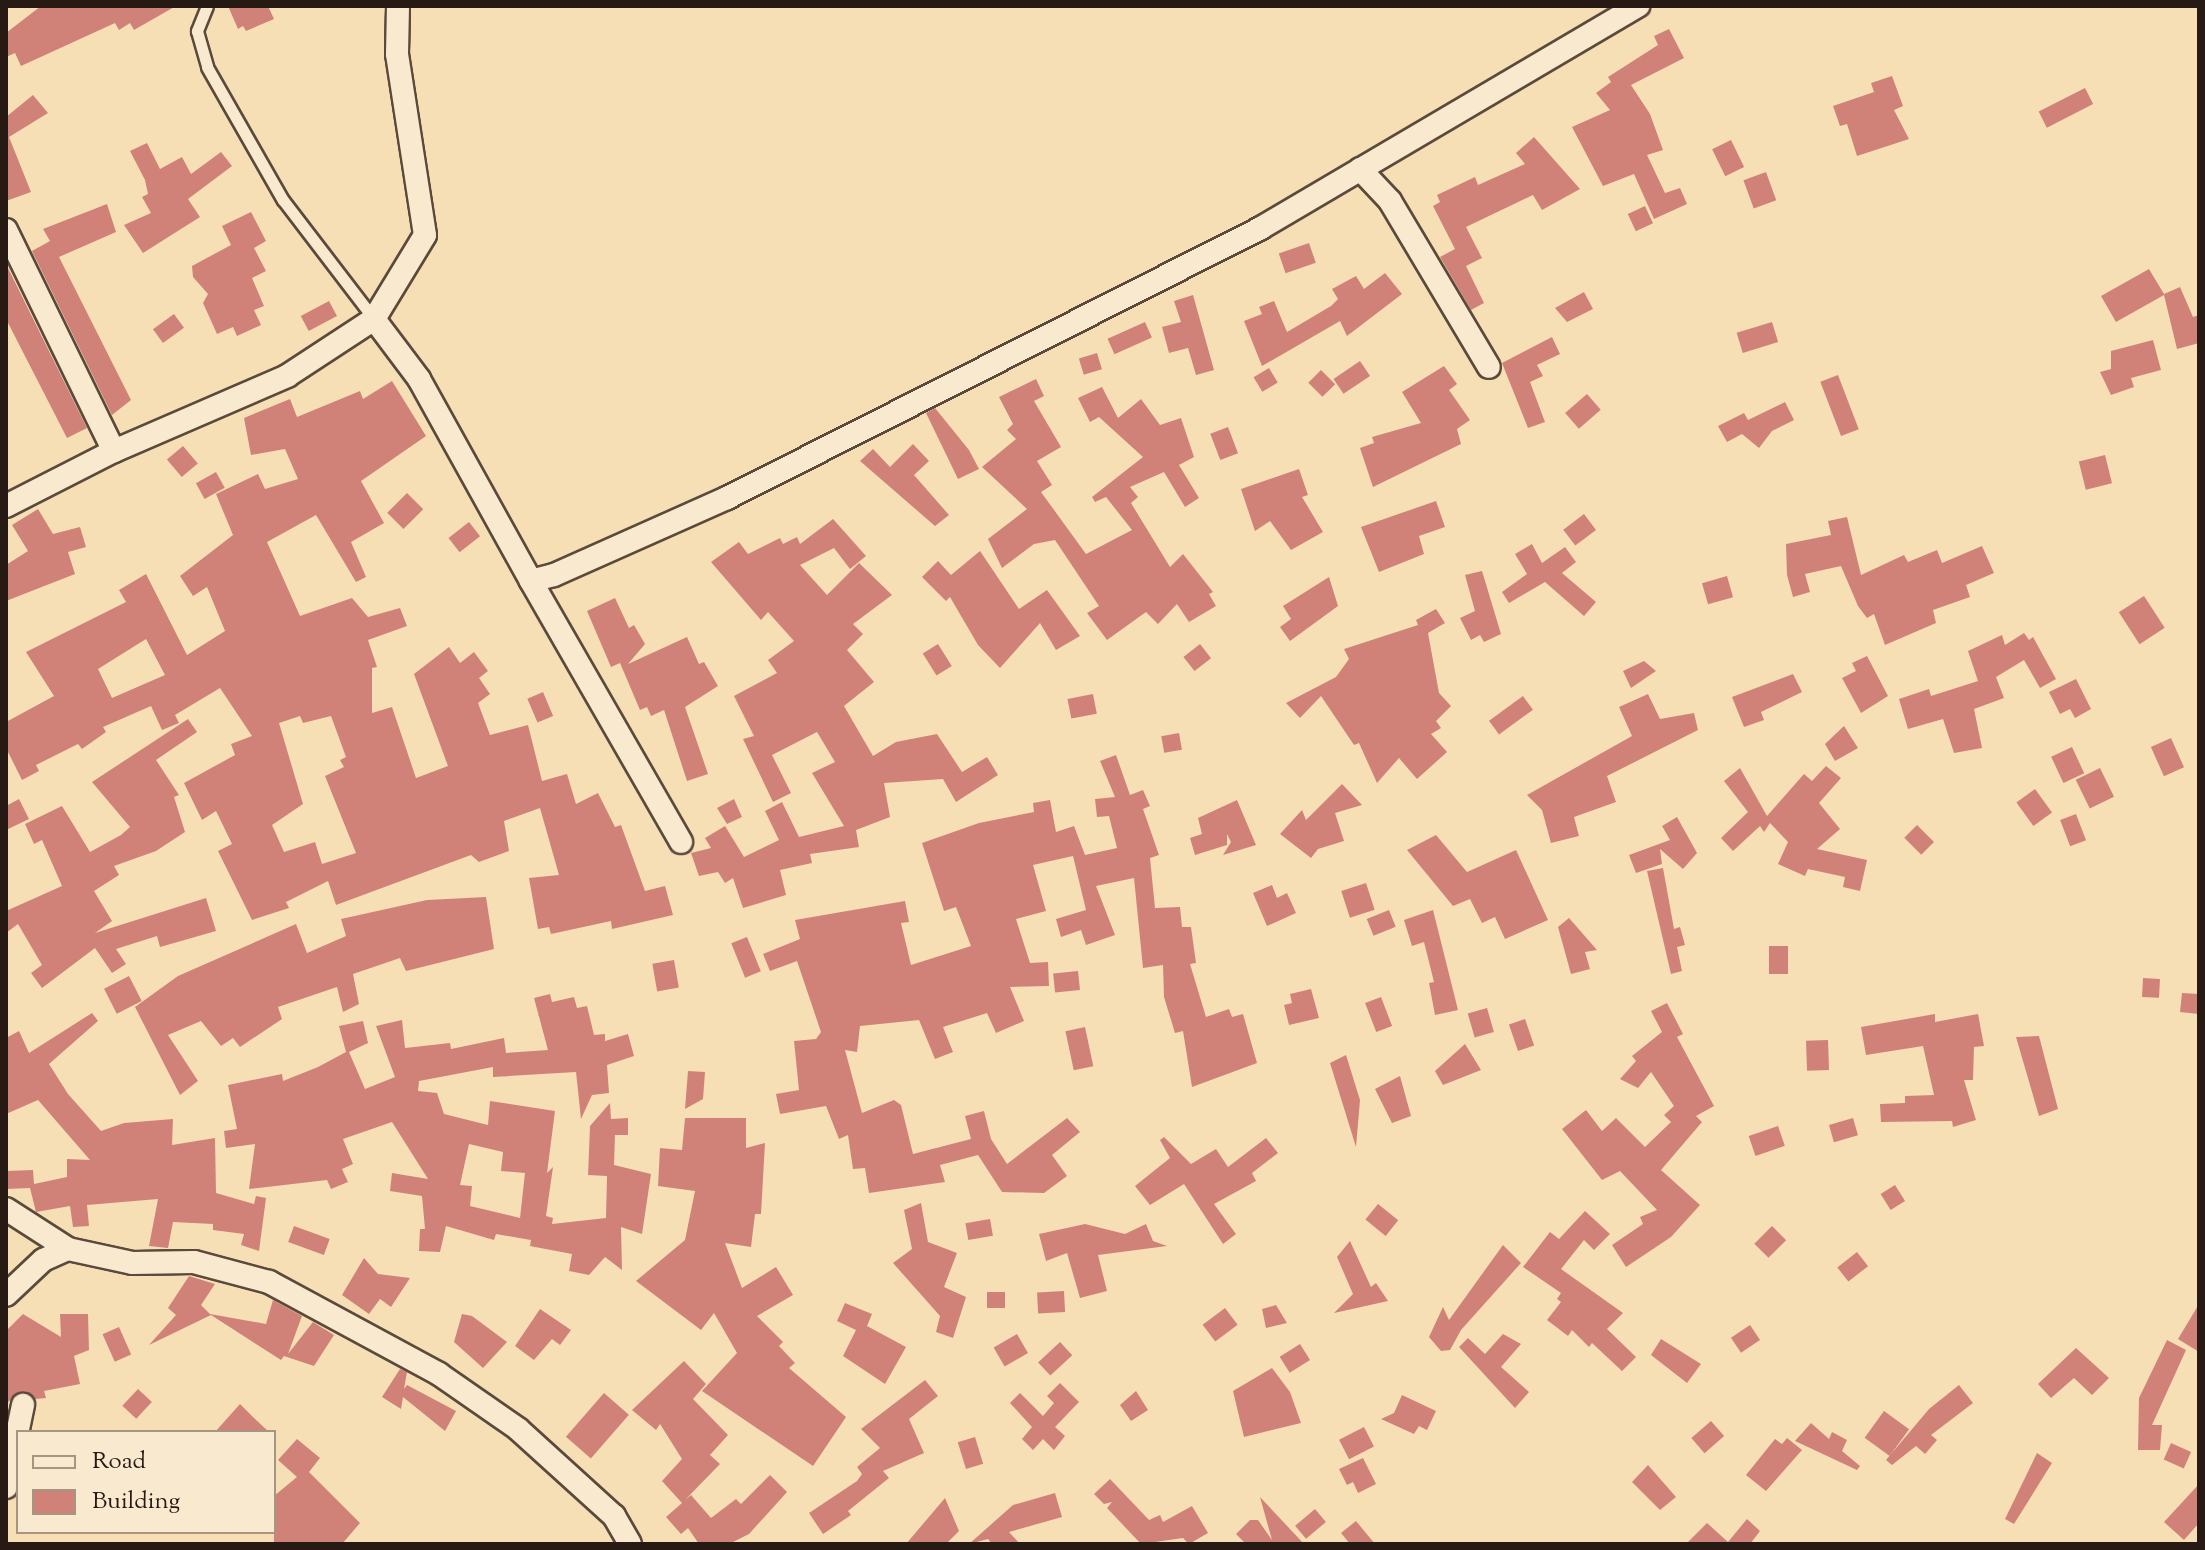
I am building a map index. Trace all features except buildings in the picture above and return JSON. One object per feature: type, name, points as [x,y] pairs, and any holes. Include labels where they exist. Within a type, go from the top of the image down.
[{"type":"street","points":[[6,506],[114,451],[287,376],[374,319],[425,235],[397,54],[398,6]]},
{"type":"street","points":[[531,581],[596,559],[809,458],[1261,228],[1638,6]]},
{"type":"street","points":[[1360,169],[1390,201],[1489,367]]},
{"type":"street","points":[[6,230],[114,451]]},
{"type":"street","points":[[374,319],[419,379],[681,842]]},
{"type":"street","points":[[6,1209],[68,1249],[132,1263],[194,1262],[225,1269],[269,1282],[343,1319],[439,1374],[518,1429],[614,1516],[630,1544]]},
{"type":"street","points":[[6,1295],[43,1260],[68,1249]]},
{"type":"street","points":[[18,1430],[23,1405]]},
{"type":"street","points":[[6,1487],[16,1439]]},
{"type":"lane","points":[[207,6],[197,31],[207,67],[283,200],[374,319]]}]
